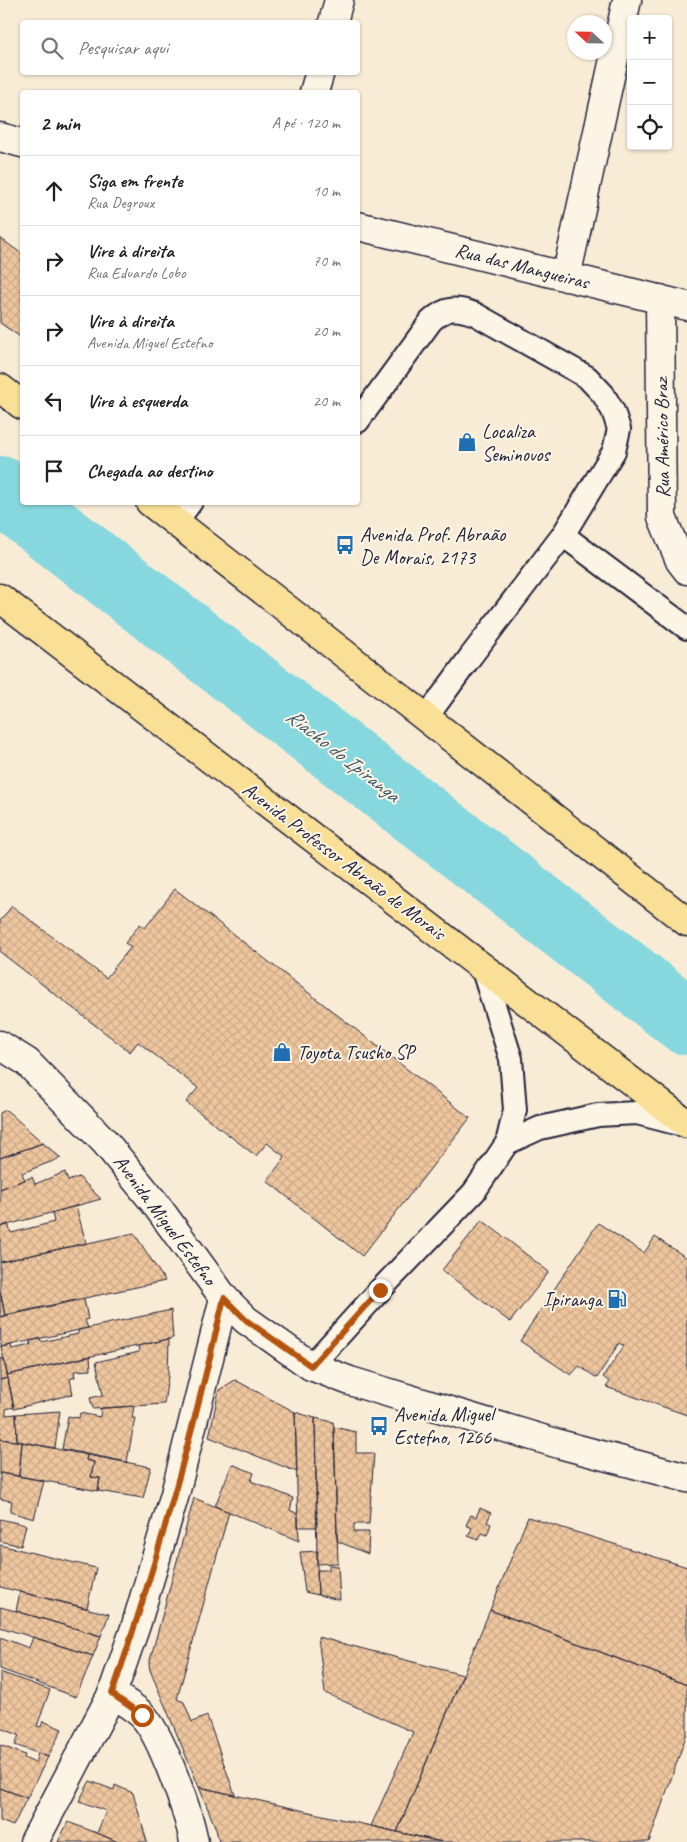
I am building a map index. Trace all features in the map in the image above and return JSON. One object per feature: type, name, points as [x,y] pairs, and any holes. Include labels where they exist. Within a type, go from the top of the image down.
[{"type":"main road","points":[[0,388],[20,403]]},
{"type":"main road","points":[[160,505],[183,512],[426,718],[687,922]]},
{"type":"main road","name":"Avenida Professor Abraão de Morais","points":[[0,598],[687,1125]]},
{"type":"street","points":[[334,20],[339,0]]},
{"type":"street","points":[[566,277],[627,0]]},
{"type":"street","points":[[315,90],[319,75]]},
{"type":"street","points":[[0,137],[20,142]]},
{"type":"street","name":"Rua das Mangueiras","points":[[360,226],[687,306]]},
{"type":"street","name":"Rua Américo Braz","points":[[660,299],[662,517],[680,561],[687,570]]},
{"type":"street","name":"Avenida Miguel Estefno","points":[[0,1045],[27,1062],[105,1142],[154,1202],[224,1298],[246,1320],[311,1366],[350,1381],[559,1444],[687,1478]]},
{"type":"street","points":[[34,1842],[112,1694],[136,1625],[175,1494],[224,1298]]},
{"type":"street","points":[[112,1694],[142,1715],[155,1735],[179,1791],[191,1826],[194,1842]]},
{"type":"lane","points":[[360,418],[431,321],[440,313],[449,310],[462,310],[475,314],[587,377],[603,394],[613,411],[619,429],[614,451],[563,535],[426,718]]},
{"type":"lane","points":[[563,535],[687,628]]},
{"type":"lane","points":[[311,1366],[380,1290],[474,1192],[507,1144],[515,1110],[511,1059],[482,967]]},
{"type":"lane","points":[[507,1144],[540,1128],[598,1115],[637,1113],[687,1125]]},
{"type":"building","points":[[0,238],[20,253],[20,337],[0,323]]},
{"type":"building","points":[[175,889],[470,1118],[362,1256],[267,1181],[285,1157],[267,1143],[256,1156],[186,1102],[198,1088],[138,1042],[130,1052],[0,952],[0,921],[12,906],[106,978],[131,947],[125,943],[140,924],[145,928]]},
{"type":"building","points":[[6,1110],[43,1143],[0,1158],[0,1113]]},
{"type":"building","points":[[43,1143],[61,1158],[22,1173],[25,1180],[0,1189],[0,1158]]},
{"type":"building","points":[[65,1172],[68,1181],[79,1177],[101,1199],[0,1227],[0,1189],[32,1177],[35,1184]]},
{"type":"building","points":[[76,1206],[86,1243],[0,1262],[0,1227],[8,1224],[11,1233],[54,1222],[52,1213]]},
{"type":"building","points":[[482,1220],[549,1272],[510,1322],[442,1270]]},
{"type":"building","name":"Ipiranga","points":[[598,1223],[644,1253],[655,1237],[687,1258],[687,1415],[606,1387],[610,1382],[603,1377],[624,1346],[619,1343],[597,1378],[579,1366],[571,1375],[520,1341]]},
{"type":"building","points":[[134,1233],[165,1281],[5,1315],[0,1291],[0,1262]]},
{"type":"building","points":[[0,1291],[5,1315],[0,1317]]},
{"type":"building","points":[[84,1299],[88,1319],[85,1320],[88,1328],[1,1347],[0,1317]]},
{"type":"building","points":[[171,1310],[173,1338],[7,1375],[1,1347],[11,1345],[12,1349],[31,1345],[30,1341],[40,1339],[41,1342],[78,1334],[78,1330]]},
{"type":"building","points":[[169,1339],[168,1376],[164,1404],[93,1409],[90,1398],[103,1395],[96,1362],[139,1352],[138,1346]]},
{"type":"building","points":[[90,1356],[91,1370],[74,1371],[75,1377],[70,1379],[73,1394],[14,1409],[7,1375]]},
{"type":"building","points":[[4,1358],[8,1378],[0,1380],[0,1359]]},
{"type":"building","points":[[8,1378],[14,1407],[6,1409],[6,1415],[16,1414],[17,1441],[0,1439],[0,1380]]},
{"type":"building","points":[[235,1380],[295,1412],[297,1472],[209,1437],[219,1390]]},
{"type":"building","points":[[134,1406],[132,1418],[135,1418],[127,1462],[62,1449],[68,1416],[79,1418],[80,1413],[100,1417],[101,1408]]},
{"type":"building","points":[[60,1411],[55,1448],[17,1441],[16,1414]]},
{"type":"building","points":[[295,1412],[315,1418],[317,1527],[298,1527]]},
{"type":"building","points":[[315,1418],[333,1422],[334,1427],[338,1563],[317,1564]]},
{"type":"building","points":[[334,1427],[356,1432],[356,1453],[374,1453],[369,1524],[354,1524],[354,1532],[369,1532],[368,1554],[337,1541]]},
{"type":"building","points":[[0,1439],[22,1442],[19,1476],[0,1473]]},
{"type":"building","points":[[22,1442],[87,1455],[86,1460],[94,1462],[91,1477],[100,1478],[98,1491],[19,1476]]},
{"type":"building","points":[[87,1455],[151,1467],[143,1498],[98,1491],[100,1478],[91,1477],[94,1462],[86,1460]]},
{"type":"building","points":[[232,1464],[254,1473],[251,1481],[293,1498],[290,1510],[298,1514],[299,1541],[215,1506]]},
{"type":"building","points":[[0,1473],[44,1481],[34,1519],[10,1512],[12,1501],[0,1499]]},
{"type":"building","points":[[194,1498],[229,1512],[177,1699],[184,1702],[192,1722],[207,1716],[235,1795],[199,1787],[149,1664]]},
{"type":"building","points":[[480,1508],[491,1513],[487,1522],[491,1524],[487,1535],[482,1533],[478,1540],[468,1536],[472,1528],[466,1525],[471,1515],[476,1517]]},
{"type":"building","points":[[528,1517],[687,1567],[687,1685],[490,1610]]},
{"type":"building","points":[[0,1519],[26,1525],[21,1546],[0,1541]]},
{"type":"building","points":[[0,1545],[96,1568],[87,1608],[0,1587]]},
{"type":"building","points":[[318,1551],[318,1595],[305,1592],[300,1552]]},
{"type":"building","points":[[329,1565],[338,1566],[340,1600],[318,1595],[317,1570],[329,1570]]},
{"type":"building","points":[[20,1592],[109,1614],[101,1636],[16,1611]]},
{"type":"building","points":[[0,1607],[101,1636],[93,1656],[0,1627]]},
{"type":"building","points":[[490,1610],[687,1685],[687,1733],[649,1842],[442,1842],[397,1832]]},
{"type":"building","points":[[0,1637],[29,1648],[33,1637],[93,1656],[76,1697],[0,1669]]},
{"type":"building","points":[[318,1637],[463,1675],[397,1832],[371,1826],[413,1732],[325,1693]]},
{"type":"building","points":[[0,1672],[50,1690],[37,1726],[41,1727],[43,1721],[62,1729],[48,1757],[15,1745],[19,1735],[0,1728]]},
{"type":"building","points":[[0,1745],[25,1755],[24,1758],[35,1763],[38,1753],[48,1757],[27,1798],[0,1788]]},
{"type":"building","points":[[90,1781],[114,1790],[115,1785],[133,1793],[147,1842],[118,1842],[97,1833],[106,1811],[79,1801]]},
{"type":"building","points":[[199,1787],[442,1842],[219,1842],[216,1829]]},
{"type":"building","points":[[0,1788],[27,1798],[13,1826],[0,1821]]},
{"type":"building","points":[[68,1822],[97,1833],[118,1842],[58,1842]]},
{"type":"waterway","name":"Riacho do Ipiranga","points":[[0,490],[687,1021]]},
{"type":"place","name":"Localiza Seminovos","points":[[467,442]]},
{"type":"place","name":"Avenida Prof. Abraão De Morais, 2173","points":[[345,545]]},
{"type":"place","name":"Toyota Tsusho SP","points":[[282,1052]]},
{"type":"place","name":"Ipiranga","points":[[617,1299]]},
{"type":"place","name":"Avenida Miguel Estefno, 1266","points":[[379,1426]]},
{"type":"route","points":[[142,1715],[112,1694],[136,1625],[175,1494],[224,1298],[246,1320],[311,1366],[380,1290]]}]
